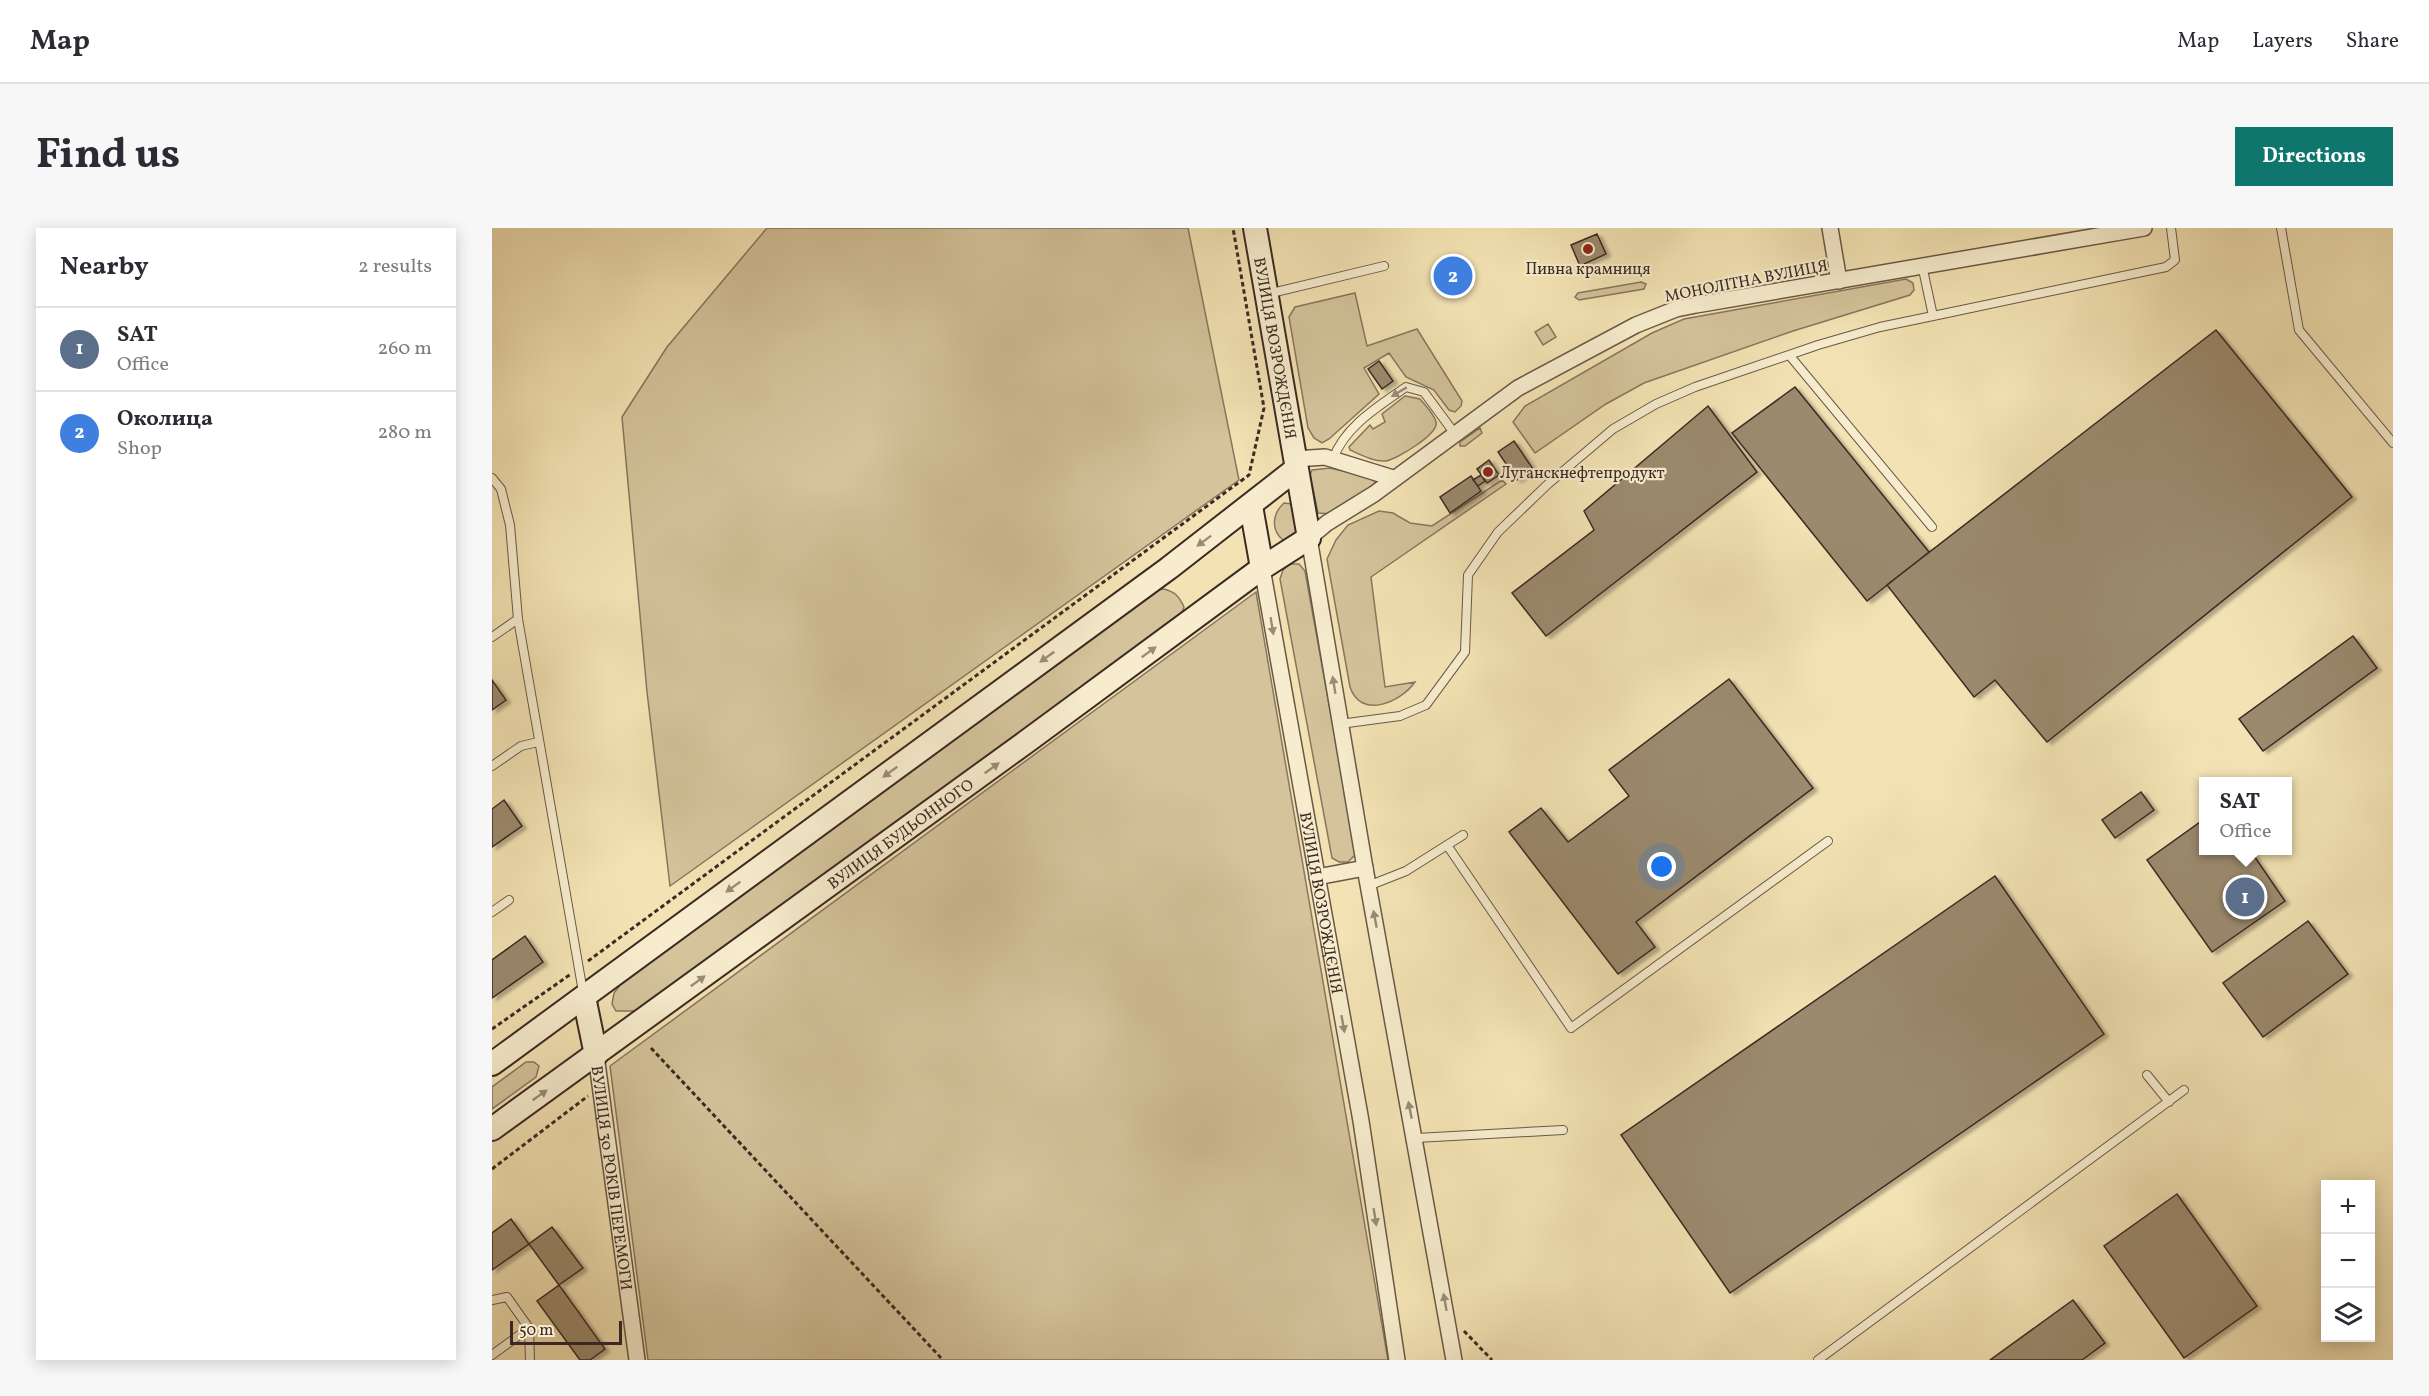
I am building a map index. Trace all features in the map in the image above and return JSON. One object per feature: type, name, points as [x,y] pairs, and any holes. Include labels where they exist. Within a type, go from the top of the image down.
[{"type":"main road","name":"ВУЛИЦЯ ВОЗРОЖДЄНІЯ","points":[[1255,228],[1309,538]]},
{"type":"main road","points":[[492,1064],[1251,506],[1295,464]]},
{"type":"main road","name":"ВУЛИЦЯ ВОЗРОЖДЄНІЯ","points":[[1251,506],[1262,568]]},
{"type":"main road","name":"ВУЛИЦЯ БУДЬОННОГО","points":[[492,1129],[1262,568],[1309,538]]},
{"type":"main road","name":"ВУЛИЦЯ 30 РОКІВ ПЕРЕМОГИ","points":[[584,997],[596,1055]]},
{"type":"street","points":[[1830,228],[1839,281]]},
{"type":"street","name":"МОНОЛІТНА ВУЛИЦЯ","points":[[1309,538],[1327,523],[1374,494],[1518,388],[1658,315],[1696,304],[1839,281],[2062,234],[2144,228]]},
{"type":"street","points":[[1295,464],[1315,456],[1333,459],[1394,478]]},
{"type":"street","name":"ВУЛИЦЯ ВОЗРОЖДЄНІЯ","points":[[1309,538],[1368,886],[1416,1138],[1454,1360]]},
{"type":"street","name":"ВУЛИЦЯ ВОЗРОЖДЄНІЯ","points":[[1262,568],[1361,1121],[1397,1360]]},
{"type":"street","points":[[1317,877],[1365,867]]},
{"type":"street","name":"ВУЛИЦЯ 30 РОКІВ ПЕРЕМОГИ","points":[[596,1055],[637,1360]]},
{"type":"lane","points":[[1340,724],[1400,716],[1426,705],[1465,652],[1468,575],[1498,531],[1548,484],[1613,429],[1656,404],[1695,387],[1880,327],[2166,267],[2175,260],[2171,228]]},
{"type":"lane","points":[[2281,228],[2299,330],[2393,444]]},
{"type":"lane","points":[[1922,265],[1933,316]]},
{"type":"lane","points":[[1266,295],[1384,266]]},
{"type":"lane","points":[[1790,356],[1932,527]]},
{"type":"lane","points":[[1333,459],[1337,448],[1351,431],[1375,408],[1406,387],[1424,392],[1455,434]]},
{"type":"lane","points":[[492,478],[501,489],[510,525],[518,619],[577,969],[584,997]]},
{"type":"lane","points":[[492,637],[518,619]]},
{"type":"lane","points":[[492,766],[521,746],[538,742]]},
{"type":"lane","points":[[1368,886],[1406,871],[1462,835]]},
{"type":"lane","points":[[1447,845],[1571,1028],[1828,841]]},
{"type":"lane","points":[[492,912],[509,900]]},
{"type":"lane","points":[[2147,1075],[2169,1102]]},
{"type":"lane","points":[[1818,1360],[2184,1090]]},
{"type":"lane","points":[[1416,1138],[1563,1130]]},
{"type":"lane","points":[[492,1300],[507,1297],[529,1328],[530,1360]]},
{"type":"lane","points":[[492,1355],[529,1328]]},
{"type":"path","points":[[492,1029],[1250,475],[1264,408],[1233,228]]},
{"type":"path","points":[[651,1048],[943,1360]]},
{"type":"path","points":[[492,1169],[601,1087]]},
{"type":"path","points":[[1446,1312],[1492,1360]]},
{"type":"shaded area","points":[[767,228],[1188,228],[1239,480],[670,886],[647,692],[622,417],[667,347]]},
{"type":"shaded area","points":[[1906,279],[1913,283],[1914,290],[1910,295],[1793,331],[1644,383],[1606,404],[1535,453],[1513,422],[1525,406],[1652,333],[1684,319]]},
{"type":"shaded area","points":[[1641,282],[1646,284],[1644,289],[1579,300],[1575,297],[1578,293]]},
{"type":"shaded area","points":[[1355,293],[1367,346],[1417,329],[1462,401],[1461,406],[1455,412],[1449,410],[1434,390],[1406,377],[1389,353],[1364,368],[1379,394],[1329,439],[1322,443],[1314,438],[1308,428],[1289,317],[1295,307]]},
{"type":"shaded area","points":[[1548,324],[1556,337],[1543,345],[1535,332]]},
{"type":"shaded area","points":[[1405,396],[1420,399],[1431,413],[1436,422],[1431,433],[1407,451],[1386,461],[1372,459],[1350,450],[1349,447],[1370,425],[1373,429],[1385,422],[1382,414]]},
{"type":"shaded area","points":[[1480,428],[1482,433],[1465,446],[1460,446],[1460,442]]},
{"type":"shaded area","points":[[1330,468],[1373,478],[1377,487],[1332,514],[1318,513],[1310,475],[1312,470]]},
{"type":"shaded area","points":[[1502,480],[1506,484],[1371,577],[1385,687],[1415,682],[1391,701],[1372,705],[1363,703],[1355,697],[1350,687],[1327,559],[1336,540],[1348,525],[1379,511],[1393,513],[1410,523],[1432,526]]},
{"type":"shaded area","points":[[1284,503],[1292,504],[1298,527],[1295,536],[1283,540],[1276,531],[1275,516]]},
{"type":"shaded area","points":[[1290,564],[1299,564],[1305,571],[1356,854],[1348,862],[1339,862],[1332,858],[1280,579],[1283,570]]},
{"type":"shaded area","points":[[1164,589],[1174,593],[1182,603],[1184,607],[1180,619],[636,1011],[616,1011],[612,1004],[614,993],[623,981],[1153,591]]},
{"type":"shaded area","points":[[1256,592],[1388,1360],[648,1360],[610,1066]]},
{"type":"shaded area","points":[[526,1062],[534,1062],[539,1066],[536,1077],[492,1109],[492,1087]]},
{"type":"building","name":"Пивна крамниця","points":[[1597,234],[1606,254],[1580,266],[1571,245]]},
{"type":"building","points":[[2216,330],[2352,497],[2047,742],[1995,680],[1974,697],[1887,585]]},
{"type":"building","points":[[1379,361],[1393,381],[1382,389],[1368,369]]},
{"type":"building","points":[[1795,387],[1929,552],[1867,601],[1732,433]]},
{"type":"building","points":[[1708,406],[1757,472],[1546,636],[1512,593],[1594,530],[1584,511]]},
{"type":"building","points":[[1514,441],[1533,469],[1517,480],[1498,452]]},
{"type":"building","name":"Луганскнефтепродукт","points":[[1489,460],[1499,475],[1487,483],[1477,469]]},
{"type":"building","points":[[1481,475],[1485,481],[1478,486],[1473,480]]},
{"type":"building","points":[[1471,476],[1481,491],[1450,513],[1440,497]]},
{"type":"building","points":[[2353,636],[2377,668],[2263,751],[2239,719]]},
{"type":"building","points":[[1729,679],[1813,788],[1636,922],[1655,947],[1618,974],[1509,832],[1541,808],[1568,842],[1629,796],[1609,770]]},
{"type":"building","points":[[492,680],[506,700],[492,710]]},
{"type":"building","points":[[2141,792],[2154,810],[2115,838],[2102,820]]},
{"type":"building","points":[[504,800],[522,826],[492,847],[492,809]]},
{"type":"building","points":[[2199,823],[2199,855],[2253,855],[2285,901],[2212,952],[2147,860]]},
{"type":"building","points":[[1995,876],[2104,1034],[1730,1293],[1621,1135]]},
{"type":"building","points":[[2308,921],[2348,974],[2263,1037],[2223,983]]},
{"type":"building","points":[[525,936],[543,962],[492,998],[492,960]]},
{"type":"building","points":[[2177,1194],[2257,1306],[2184,1358],[2104,1246]]},
{"type":"building","points":[[511,1219],[529,1244],[492,1270],[492,1233]]},
{"type":"building","points":[[552,1227],[583,1268],[559,1285],[529,1244]]},
{"type":"building","points":[[559,1285],[605,1349],[590,1360],[580,1360],[537,1301]]},
{"type":"building","points":[[2073,1300],[2105,1343],[2082,1360],[1990,1360]]},
{"type":"place","name":"Пивна крамниця","points":[[1588,249]]},
{"type":"place","name":"Околица","points":[[1453,276]]},
{"type":"place","name":"Луганскнефтепродукт","points":[[1488,472]]},
{"type":"place","name":"SAT","points":[[2245,897]]}]
